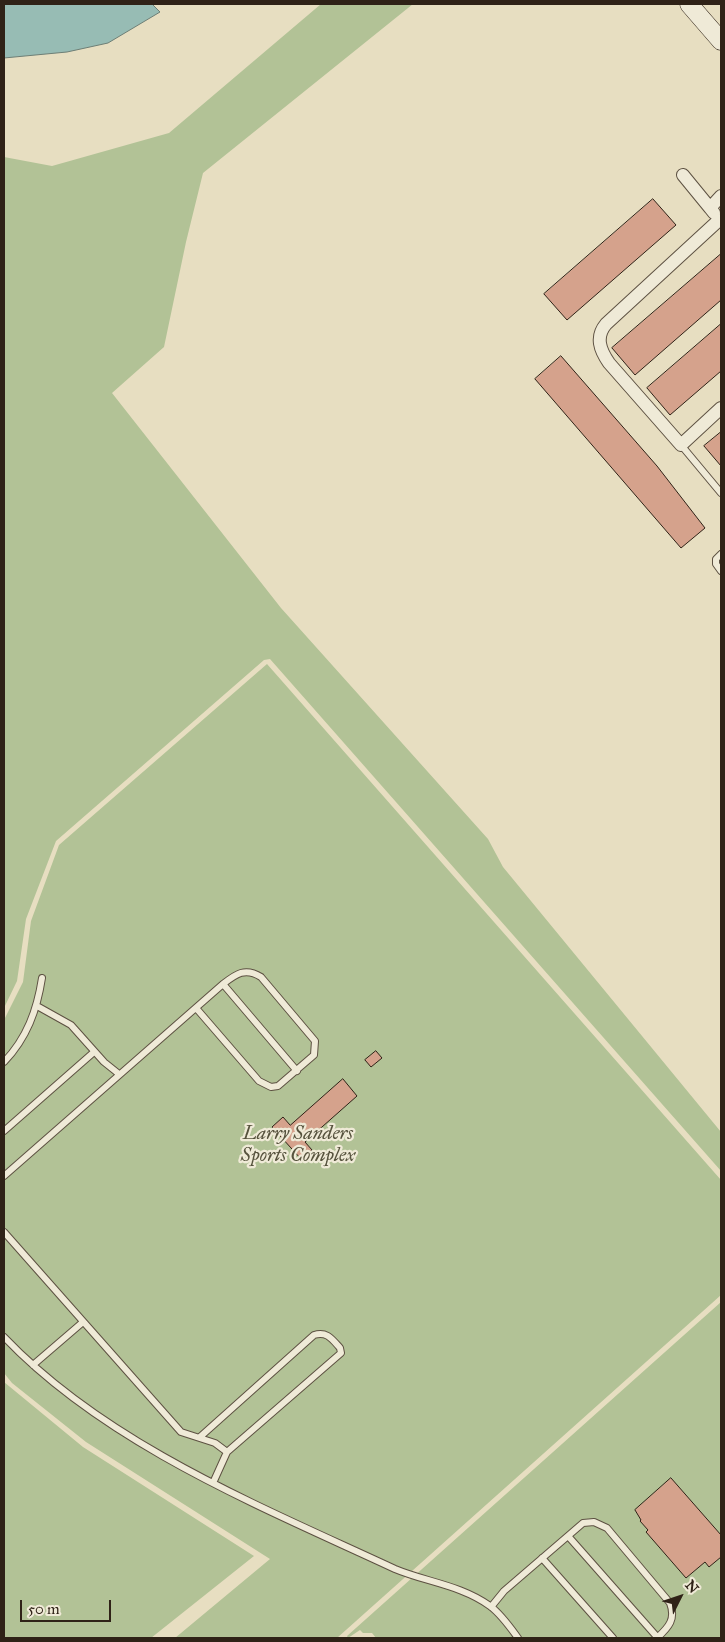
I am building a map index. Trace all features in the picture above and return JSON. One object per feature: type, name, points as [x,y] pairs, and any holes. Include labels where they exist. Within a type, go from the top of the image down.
[{"type":"main road","points":[[689,4],[721,41]]},
{"type":"street","points":[[683,175],[720,221],[606,324],[600,334],[600,345],[604,356],[681,445],[721,408]]},
{"type":"street","points":[[710,208],[721,196]]},
{"type":"lane","points":[[681,445],[721,492]]},
{"type":"lane","points":[[721,554],[716,559],[716,564],[721,570]]},
{"type":"lane","points":[[4,1176],[223,984],[241,972],[248,971],[261,977],[315,1041],[314,1055],[278,1086],[271,1087],[264,1084],[196,1008]]},
{"type":"lane","points":[[4,1062],[20,1043],[37,1006],[42,978]]},
{"type":"lane","points":[[223,984],[297,1071]]},
{"type":"lane","points":[[37,1006],[71,1025],[94,1052],[119,1074]]},
{"type":"lane","points":[[4,1131],[94,1052]]},
{"type":"lane","points":[[4,1232],[181,1432],[215,1443],[227,1452]]},
{"type":"lane","points":[[34,1365],[83,1322]]},
{"type":"lane","points":[[200,1437],[314,1335],[322,1333],[328,1335],[340,1348],[340,1353],[227,1452],[213,1483]]},
{"type":"lane","points":[[4,1337],[34,1365],[89,1409],[167,1458],[213,1483],[395,1569],[462,1591],[491,1607],[518,1638]]},
{"type":"lane","points":[[491,1607],[504,1591],[583,1523],[594,1522],[607,1528],[670,1603],[673,1612],[672,1620],[668,1628],[658,1638],[568,1536]]},
{"type":"lane","points":[[542,1558],[612,1638]]},
{"type":"green space","points":[[321,4],[413,4],[203,173],[164,347],[112,393],[281,608],[488,839],[503,867],[721,1132],[721,1171],[270,659],[264,660],[56,841],[26,919],[17,981],[4,1008],[4,157],[52,166],[169,133]]},
{"type":"green space","name":"Larry Sanders Sports Complex","points":[[267,664],[721,1180],[721,1295],[337,1638],[175,1638],[270,1559],[86,1442],[12,1383],[4,1373],[4,1020],[23,982],[31,921],[59,845]]},
{"type":"green space","points":[[721,1302],[721,1636],[718,1638],[376,1638],[372,1633],[363,1633],[360,1630],[348,1638],[347,1636]]},
{"type":"green space","points":[[4,1382],[83,1447],[254,1556],[151,1638],[4,1638]]},
{"type":"water","points":[[4,4],[152,4],[160,12],[108,43],[67,52],[4,58]]},
{"type":"building","points":[[653,199],[676,225],[567,320],[544,294]]},
{"type":"building","points":[[721,254],[721,300],[635,375],[612,348]]},
{"type":"building","points":[[721,324],[721,371],[670,415],[647,388]]},
{"type":"building","points":[[561,356],[657,466],[705,528],[681,548],[535,379]]},
{"type":"building","points":[[721,432],[721,466],[704,446]]},
{"type":"building","points":[[376,1051],[382,1058],[371,1067],[365,1060]]},
{"type":"building","points":[[343,1079],[357,1096],[305,1142],[312,1150],[301,1159],[272,1127],[283,1117],[290,1125]]},
{"type":"building","points":[[671,1478],[721,1535],[721,1557],[709,1567],[705,1562],[686,1578],[646,1532],[648,1530],[640,1521],[635,1510]]}]
